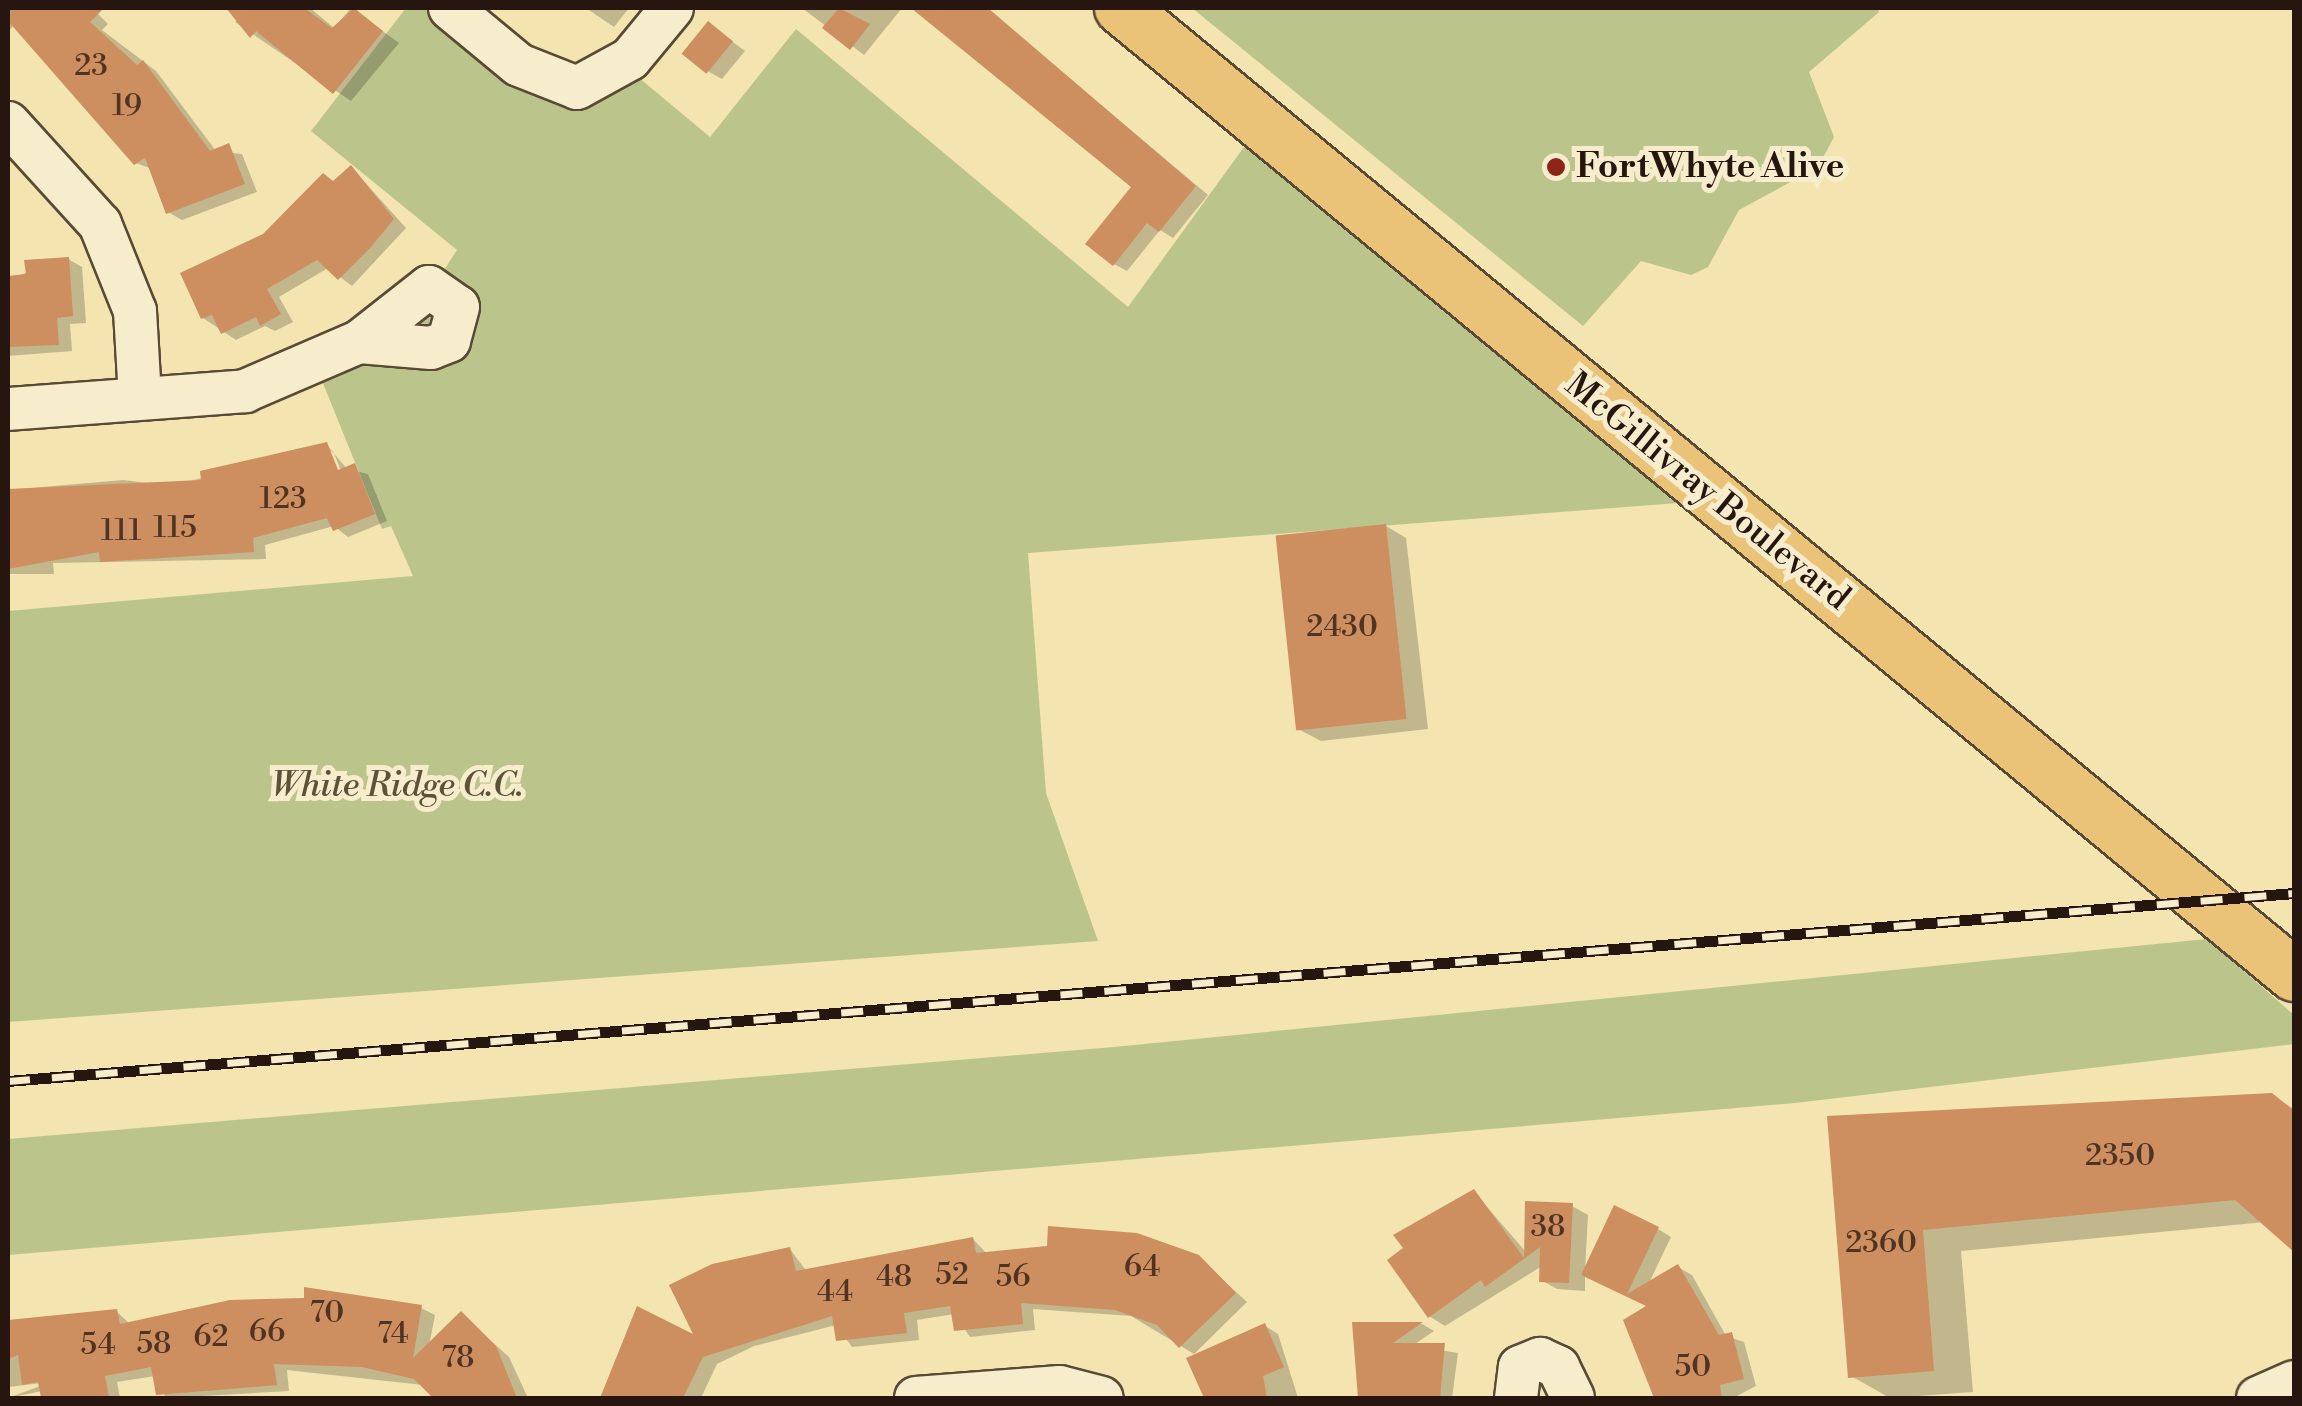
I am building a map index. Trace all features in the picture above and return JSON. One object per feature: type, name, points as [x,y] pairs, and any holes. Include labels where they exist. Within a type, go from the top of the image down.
[{"type":"main road","name":"McGillivray Boulevard","points":[[1121,8],[2294,976]]},
{"type":"street","points":[[450,8],[519,64],[578,88],[618,70],[672,8]]},
{"type":"street","points":[[8,123],[100,224],[134,311],[140,398]]},
{"type":"street","points":[[8,409],[245,390],[359,342]]},
{"type":"street","points":[[1516,1398],[1520,1367],[1540,1360],[1558,1367],[1573,1398]]},
{"type":"street","points":[[2258,1398],[2294,1382]]},
{"type":"street","points":[[916,1398],[1060,1387],[1102,1398]]},
{"type":"green space","name":"White Ridge C.C.","points":[[406,8],[461,8],[581,106],[620,62],[710,137],[796,29],[1128,307],[1260,125],[1717,500],[1028,553],[1046,793],[1098,941],[8,1022],[8,611],[413,576],[391,526],[382,529],[316,366],[433,287],[457,250],[311,131]]},
{"type":"green space","name":"FortWhyte Alive","points":[[1192,8],[1877,8],[1879,12],[1809,72],[1834,137],[1818,167],[1739,210],[1708,267],[1691,275],[1641,261],[1583,326]]},
{"type":"green space","points":[[2207,939],[2294,1015],[2294,1044],[1795,1103],[8,1255],[8,1139],[1114,1047]]},
{"type":"building","points":[[8,8],[104,8],[90,22],[137,65],[143,60],[210,151],[229,143],[245,184],[166,214],[145,158],[134,165],[8,21]]},
{"type":"building","points":[[226,8],[304,8],[332,28],[354,8],[383,31],[333,94],[256,31],[250,38]]},
{"type":"building","points":[[839,8],[870,24],[850,50],[822,28]]},
{"type":"building","points":[[911,8],[988,8],[1196,186],[1159,232],[1147,223],[1113,266],[1085,244],[1131,187]]},
{"type":"building","points":[[708,21],[733,41],[706,74],[682,54]]},
{"type":"building","points":[[351,165],[394,219],[371,247],[338,280],[317,260],[267,289],[281,314],[260,326],[256,317],[221,334],[212,315],[201,319],[180,273],[263,234],[323,173],[333,181]]},
{"type":"building","points":[[69,257],[73,316],[57,318],[59,345],[8,347],[8,276],[26,274],[24,260]]},
{"type":"building","points":[[327,442],[338,470],[355,463],[375,514],[333,531],[327,518],[253,538],[254,552],[100,562],[99,552],[8,569],[8,489],[201,480],[200,471]]},
{"type":"building","points":[[1386,524],[1406,719],[1296,731],[1276,536]]},
{"type":"building","points":[[2272,1093],[2294,1111],[2294,1252],[2235,1200],[1923,1230],[1934,1371],[1848,1378],[1827,1116]]},
{"type":"building","points":[[1474,1189],[1524,1258],[1525,1201],[1573,1203],[1569,1283],[1539,1282],[1540,1247],[1485,1287],[1481,1280],[1428,1318],[1387,1260],[1403,1248],[1393,1235]]},
{"type":"building","points":[[1614,1205],[1659,1227],[1627,1294],[1678,1264],[1719,1335],[1732,1332],[1744,1379],[1720,1385],[1722,1398],[1654,1398],[1623,1320],[1646,1306],[1581,1275]]},
{"type":"building","points":[[1048,1226],[1137,1233],[1199,1255],[1236,1293],[1179,1348],[1157,1325],[1115,1310],[1021,1303],[1023,1324],[954,1331],[950,1306],[904,1313],[907,1333],[836,1341],[832,1316],[703,1357],[683,1398],[600,1398],[637,1306],[693,1334],[669,1285],[712,1264],[790,1247],[796,1271],[973,1237],[976,1253],[1047,1246]]},
{"type":"building","points":[[304,1287],[422,1305],[413,1358],[461,1311],[496,1346],[517,1398],[433,1398],[414,1379],[362,1367],[274,1364],[277,1385],[156,1395],[151,1367],[105,1376],[109,1398],[41,1398],[38,1382],[22,1385],[18,1355],[8,1359],[8,1320],[117,1309],[120,1324],[230,1300],[304,1298]]},
{"type":"building","points":[[1352,1322],[1423,1322],[1393,1343],[1445,1343],[1440,1398],[1358,1398]]},
{"type":"building","points":[[1265,1323],[1284,1367],[1263,1376],[1267,1398],[1204,1398],[1186,1358]]},
{"type":"railway","points":[[8,1081],[2294,893]]},
{"type":"place","name":"FortWhyte Alive","points":[[1556,167]]}]
